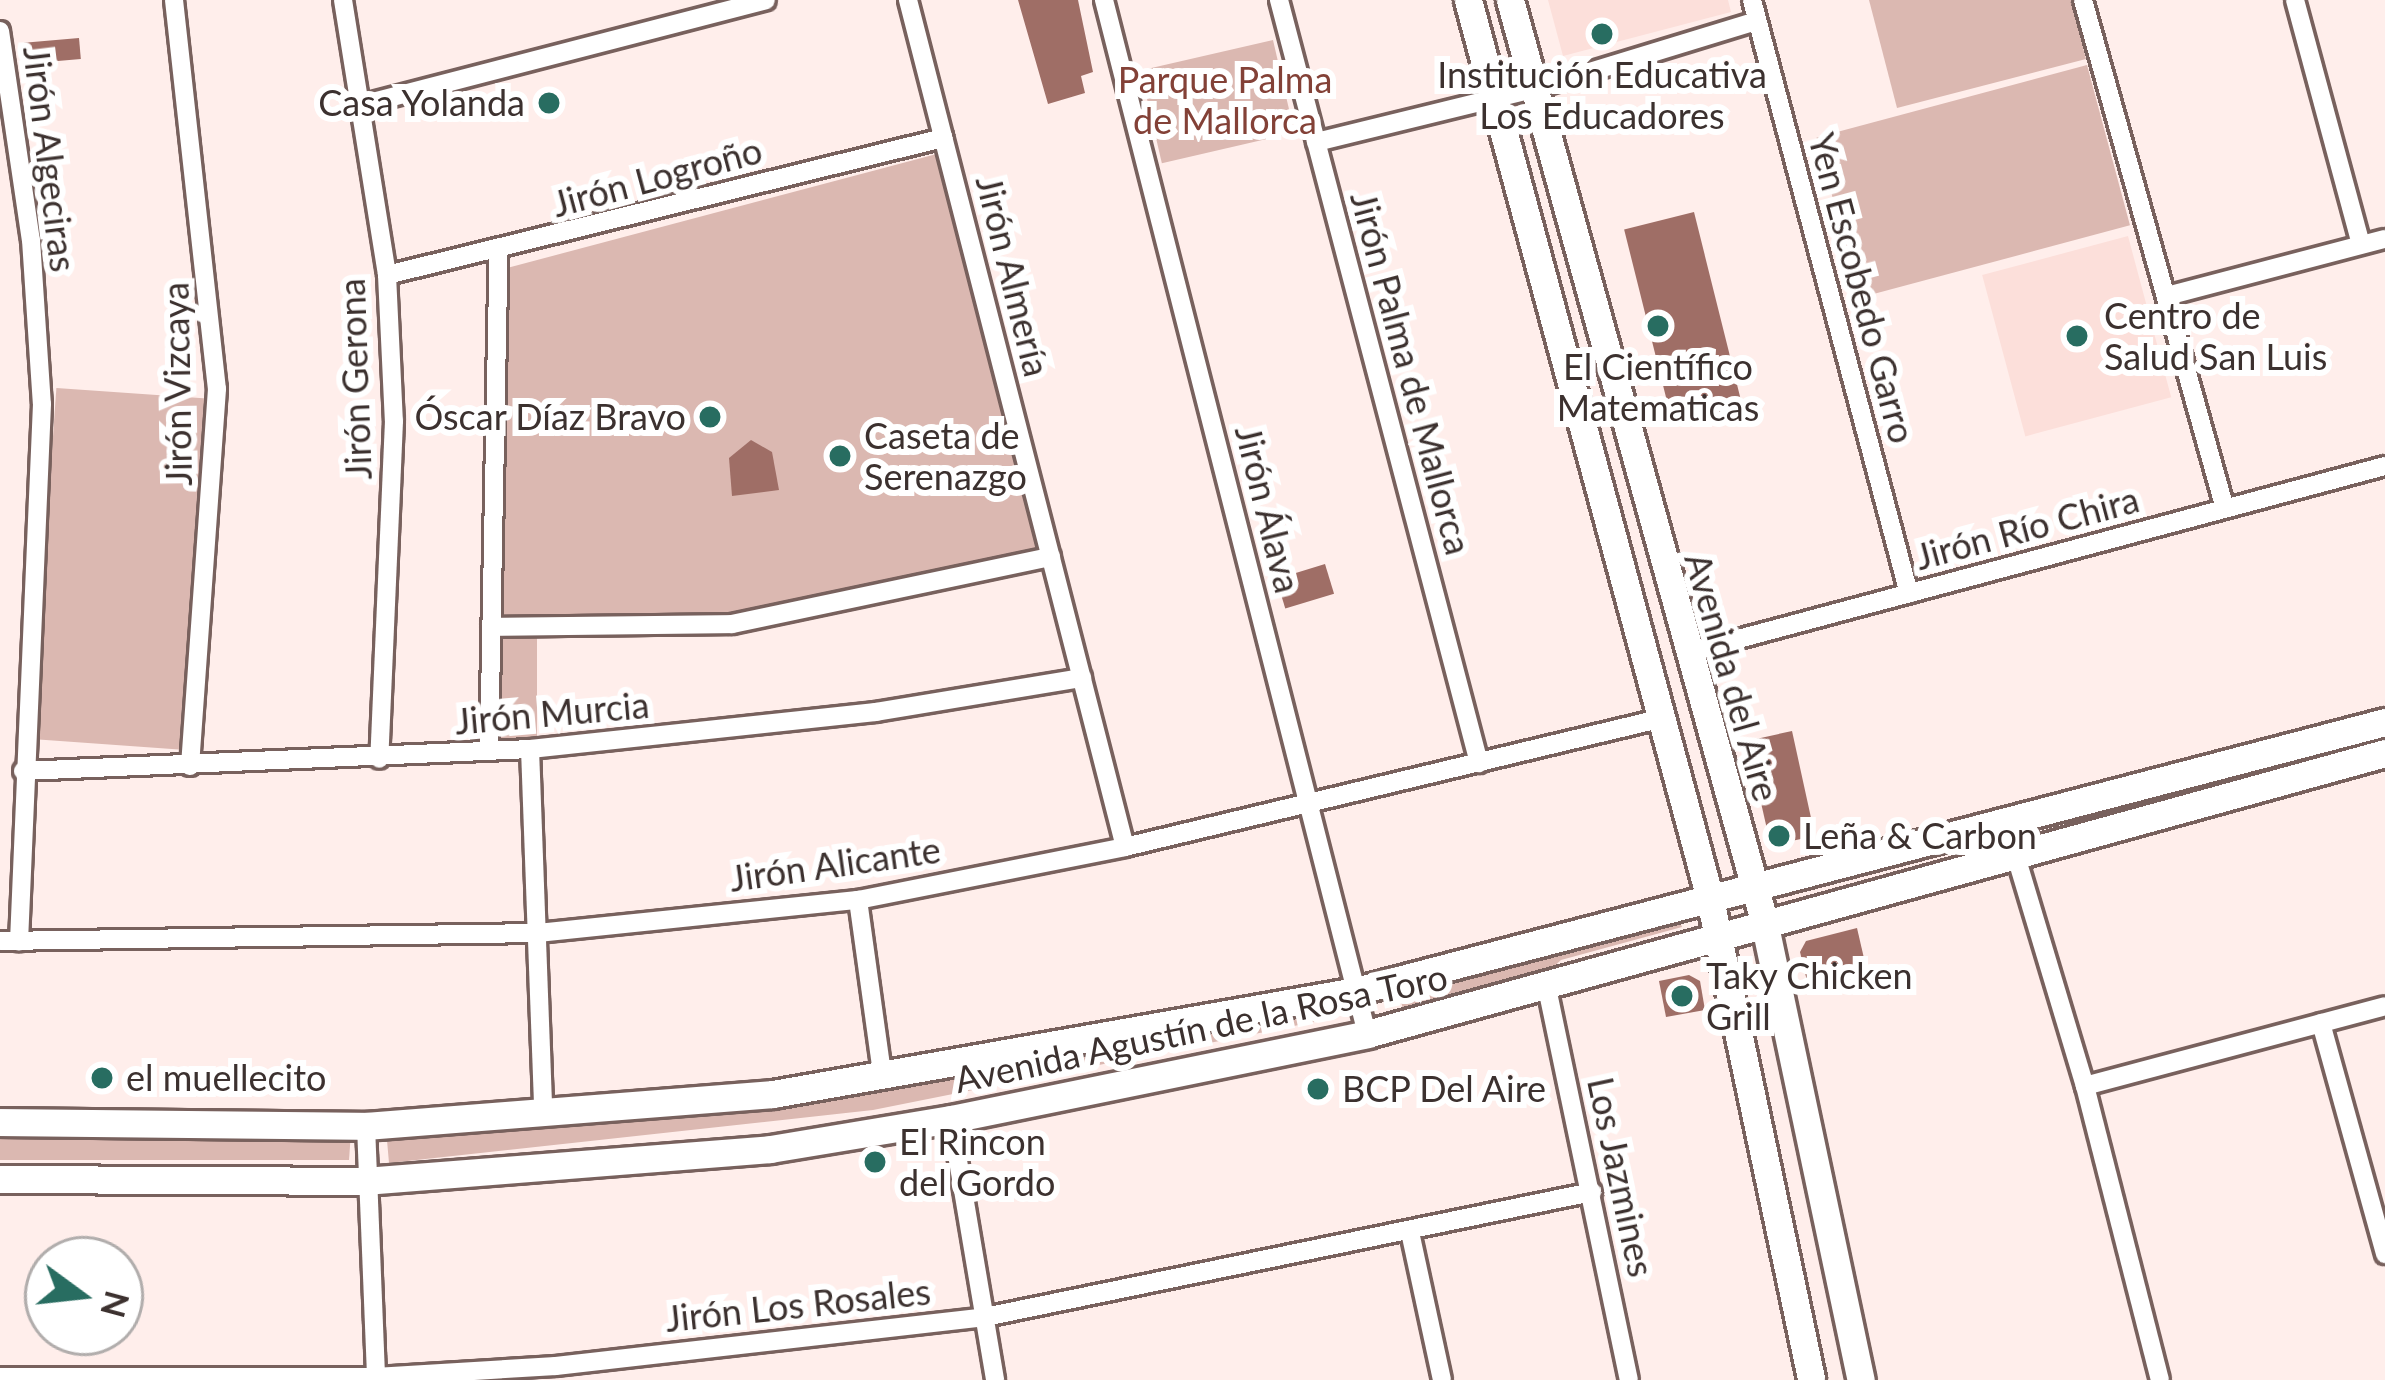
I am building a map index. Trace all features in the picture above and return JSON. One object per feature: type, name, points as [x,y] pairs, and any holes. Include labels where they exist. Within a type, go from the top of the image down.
[{"type":"street","name":"Jirón Vizcaya","points":[[174,0],[217,389],[190,766]]},
{"type":"street","name":"Jirón Gerona","points":[[343,0],[365,104],[387,275],[394,421],[379,759]]},
{"type":"street","points":[[365,104],[766,0]]},
{"type":"street","name":"Jirón Almería","points":[[908,0],[1125,847]]},
{"type":"street","name":"Jirón Álava","points":[[1104,0],[1367,1034]]},
{"type":"street","name":"Jirón Palma de Mallorca","points":[[1279,0],[1479,763]]},
{"type":"street","points":[[1468,0],[1707,885],[1810,1380]]},
{"type":"street","name":"Avenida del Aire","points":[[1510,0],[1686,653],[1764,920],[1861,1380]]},
{"type":"street","name":"Yen Escobedo Garro","points":[[1752,0],[1909,594]]},
{"type":"street","points":[[2083,0],[2225,509]]},
{"type":"street","points":[[2295,0],[2361,244]]},
{"type":"street","points":[[1316,142],[1494,100],[1757,21]]},
{"type":"street","name":"Jirón Algeciras","points":[[0,31],[31,240],[42,404],[9,942]]},
{"type":"street","name":"Jirón Logroño","points":[[387,275],[499,252],[943,138]]},
{"type":"street","points":[[2167,296],[2385,239]]},
{"type":"street","points":[[489,751],[499,252]]},
{"type":"street","name":"Jirón Río Chira","points":[[1686,653],[2385,466]]},
{"type":"street","points":[[491,627],[732,624],[1051,556]]},
{"type":"street","name":"Jirón Murcia","points":[[23,771],[530,749],[876,712],[1082,678]]},
{"type":"street","name":"Jirón Alicante","points":[[9,942],[537,933],[857,900],[1125,847],[1663,718]]},
{"type":"street","name":"Avenida Agustín de la Rosa Toro","points":[[0,1179],[365,1181],[770,1149],[951,1119],[1367,1034],[1547,988],[2385,722]]},
{"type":"street","points":[[530,749],[543,1110]]},
{"type":"street","name":"Avenida Agustín de la Rosa Toro","points":[[0,1122],[366,1126],[773,1094],[1356,991],[1707,885],[1754,885],[2011,837],[2385,753]]},
{"type":"street","points":[[2011,837],[2085,1086],[2160,1380]]},
{"type":"street","points":[[857,900],[881,1074]]},
{"type":"street","name":"Los Jazmines","points":[[1547,988],[1629,1380]]},
{"type":"street","points":[[2085,1086],[2385,1006]]},
{"type":"street","points":[[2321,1023],[2385,1254]]},
{"type":"street","points":[[951,1119],[995,1380]]},
{"type":"street","points":[[366,1126],[375,1378]]},
{"type":"street","name":"Jirón Los Rosales","points":[[0,1377],[375,1378],[557,1373],[985,1317],[1592,1192]]},
{"type":"street","points":[[1410,1232],[1442,1380]]},
{"type":"shaded area","name":"Institución Educativa Los Educadores","points":[[1548,0],[1728,0],[1731,12],[1563,56]]},
{"type":"shaded area","name":"Centro de Salud San Luis","points":[[2128,236],[2171,397],[2025,436],[1982,275]]},
{"type":"green space","points":[[1869,0],[2071,0],[2086,59],[1897,108]]},
{"type":"green space","name":"Parque Palma de Mallorca","points":[[1273,40],[1294,133],[1162,163],[1140,71]]},
{"type":"green space","points":[[2087,65],[2130,225],[1860,298],[1817,137]]},
{"type":"green space","points":[[948,151],[1049,551],[771,613],[498,621],[507,268]]},
{"type":"green space","points":[[56,388],[214,399],[189,750],[32,739]]},
{"type":"green space","points":[[499,636],[537,636],[537,744],[499,744]]},
{"type":"green space","points":[[1678,917],[1682,927],[1561,960],[1543,976],[1403,1010],[1398,988]]},
{"type":"green space","points":[[1324,1003],[1329,1019],[873,1110],[389,1163],[386,1129],[806,1095]]},
{"type":"green space","points":[[351,1132],[349,1160],[0,1160],[0,1137]]},
{"type":"building","points":[[1018,0],[1078,0],[1093,72],[1081,76],[1085,93],[1048,104]]},
{"type":"building","points":[[79,38],[81,59],[26,64],[24,43]]},
{"type":"building","points":[[1694,212],[1742,406],[1673,423],[1624,229]]},
{"type":"building","points":[[751,440],[772,452],[779,490],[732,496],[729,458]]},
{"type":"building","points":[[1325,564],[1334,594],[1285,609],[1276,579]]},
{"type":"building","points":[[1792,731],[1815,836],[1782,843],[1769,838],[1747,741]]},
{"type":"building","points":[[1857,928],[1866,967],[1807,981],[1800,952],[1806,941]]},
{"type":"building","name":"Taky Chicken Grill","points":[[1689,975],[1700,981],[1705,1010],[1666,1017],[1659,981]]},
{"type":"place","name":"Institución Educativa Los Educadores","points":[[1602,34]]},
{"type":"place","name":"Casa Yolanda","points":[[549,103]]},
{"type":"place","name":"El Científico Matematicas","points":[[1658,326]]},
{"type":"place","name":"Centro de Salud San Luis","points":[[2077,336]]},
{"type":"place","name":"Óscar Díaz Bravo","points":[[710,417]]},
{"type":"place","name":"Caseta de Serenazgo","points":[[840,456]]},
{"type":"place","name":"Leña & Carbon","points":[[1779,836]]},
{"type":"place","name":"Taky Chicken Grill","points":[[1682,996]]},
{"type":"place","name":"el muellecito","points":[[102,1078]]},
{"type":"place","name":"BCP Del Aire","points":[[1318,1089]]},
{"type":"place","name":"El Rincon del Gordo","points":[[875,1162]]}]
